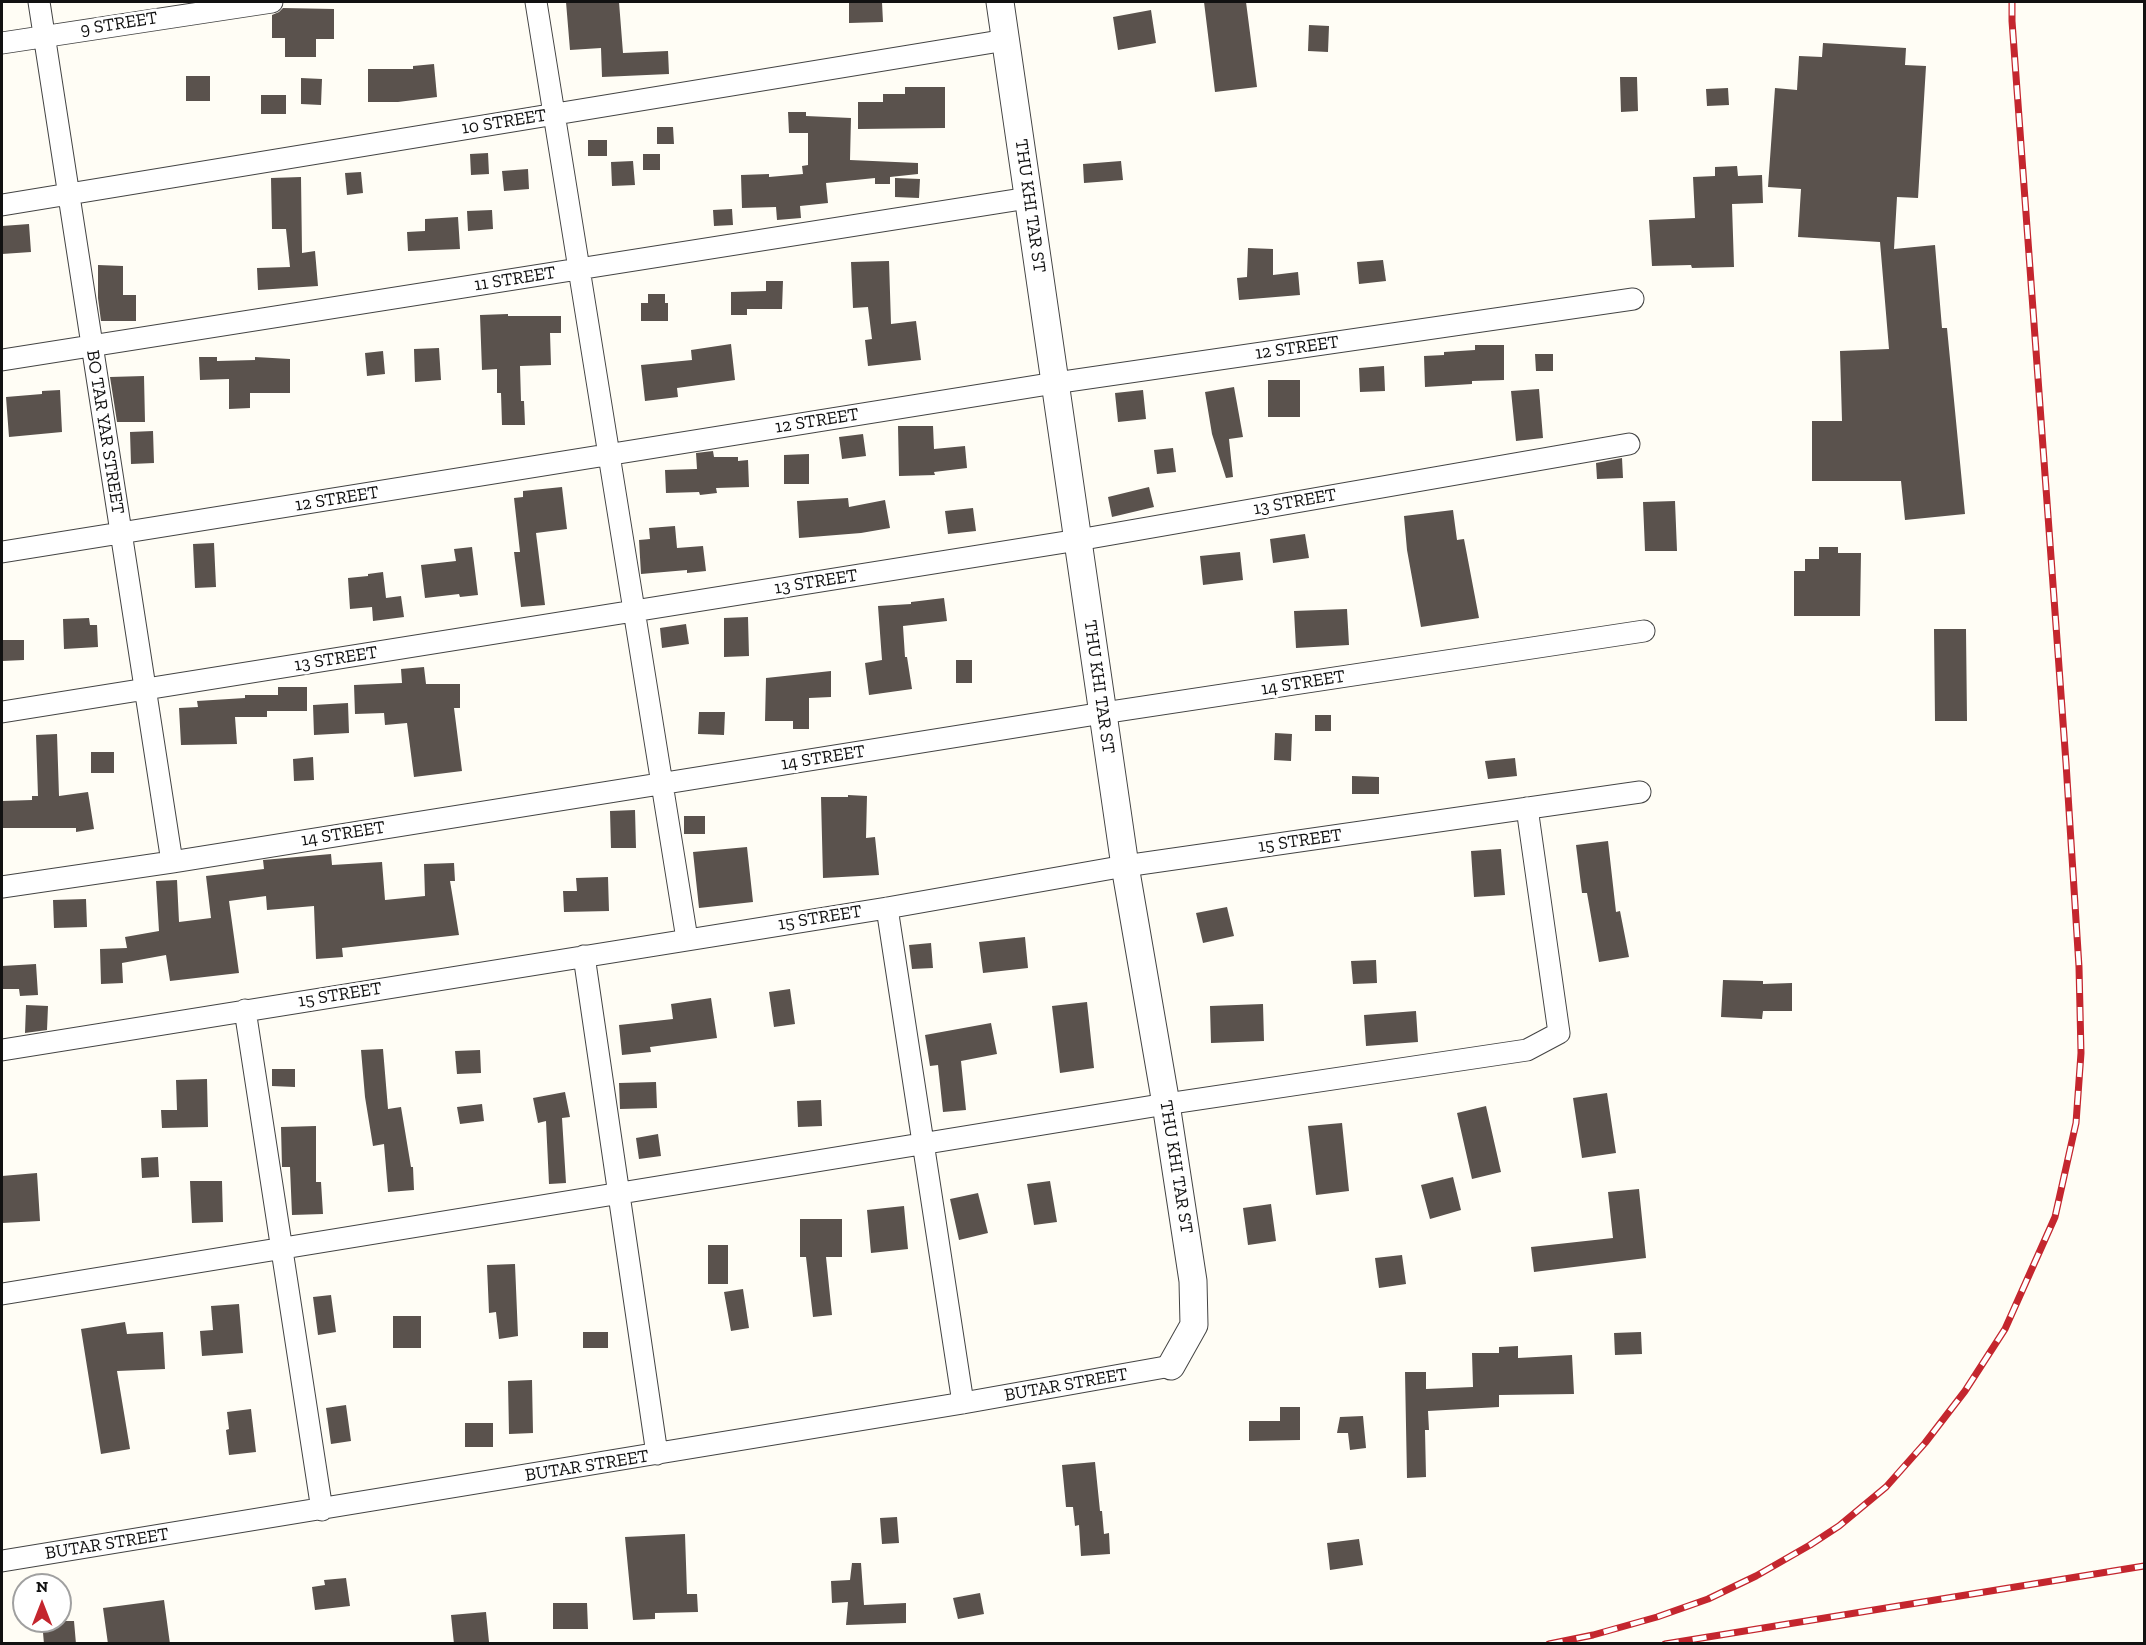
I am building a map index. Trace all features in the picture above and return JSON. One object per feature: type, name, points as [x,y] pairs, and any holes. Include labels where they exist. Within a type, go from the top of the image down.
[{"type":"street","name":"BO TAR YAR STREET","points":[[39,2],[172,862]]},
{"type":"street","name":"9 STREET","points":[[2,42],[272,2]]},
{"type":"street","points":[[536,2],[687,939]]},
{"type":"street","name":"THU KHI TAR ST","points":[[1000,2],[1125,866],[1166,1104],[1193,1281],[1194,1325],[1171,1366]]},
{"type":"street","name":"10 STREET","points":[[2,205],[1006,40]]},
{"type":"street","name":"11 STREET","points":[[2,360],[1028,198]]},
{"type":"street","name":"12 STREET","points":[[2,552],[1055,383],[1633,299]]},
{"type":"street","name":"13 STREET","points":[[2,712],[1078,540],[1629,444]]},
{"type":"street","name":"14 STREET","points":[[2,887],[172,862],[1102,713],[1644,631]]},
{"type":"street","name":"15 STREET","points":[[2,1050],[887,908],[1125,866],[1640,792]]},
{"type":"street","points":[[2,1294],[1166,1104],[1527,1050],[1559,1033],[1527,808]]},
{"type":"street","points":[[887,908],[963,1403]]},
{"type":"street","points":[[584,956],[657,1454]]},
{"type":"street","points":[[245,1010],[322,1510]]},
{"type":"street","name":"BUTAR STREET","points":[[2,1561],[322,1510],[1171,1366]]},
{"type":"building","points":[[566,2],[619,2],[623,53],[668,51],[669,74],[602,77],[601,48],[570,50]]},
{"type":"building","points":[[849,2],[882,2],[883,22],[849,23]]},
{"type":"building","points":[[1204,2],[1246,2],[1257,87],[1215,92]]},
{"type":"building","points":[[283,8],[334,9],[334,39],[316,39],[316,57],[285,57],[285,38],[272,38],[272,15]]},
{"type":"building","points":[[1151,10],[1156,43],[1118,50],[1113,17]]},
{"type":"building","points":[[1309,25],[1329,26],[1328,52],[1308,51]]},
{"type":"building","points":[[1823,43],[1906,48],[1905,65],[1926,66],[1918,198],[1897,197],[1894,249],[1935,245],[1942,328],[1947,328],[1965,514],[1905,520],[1901,481],[1812,481],[1812,421],[1842,421],[1840,351],[1889,349],[1880,242],[1798,237],[1801,189],[1768,187],[1775,88],[1797,90],[1799,56],[1822,57]]},
{"type":"building","points":[[434,64],[437,97],[398,102],[368,102],[368,69],[413,69],[413,66]]},
{"type":"building","points":[[186,76],[210,76],[210,101],[186,101]]},
{"type":"building","points":[[1620,77],[1637,77],[1638,111],[1621,112]]},
{"type":"building","points":[[301,78],[322,79],[321,105],[301,104]]},
{"type":"building","points":[[905,87],[945,87],[945,128],[858,129],[858,102],[883,102],[883,94],[905,94]]},
{"type":"building","points":[[1728,88],[1729,105],[1707,106],[1706,89]]},
{"type":"building","points":[[261,95],[286,95],[286,114],[261,114]]},
{"type":"building","points":[[788,112],[806,112],[806,116],[851,118],[850,160],[918,163],[918,174],[890,177],[890,184],[875,184],[875,178],[826,183],[828,203],[800,206],[801,218],[777,220],[776,207],[742,208],[741,175],[769,174],[769,177],[803,174],[802,166],[808,165],[808,133],[789,133]]},
{"type":"building","points":[[657,127],[673,127],[674,144],[657,144]]},
{"type":"building","points":[[588,140],[607,140],[607,156],[588,156]]},
{"type":"building","points":[[488,153],[489,174],[471,175],[470,154]]},
{"type":"building","points":[[643,154],[660,154],[660,170],[643,170]]},
{"type":"building","points":[[633,161],[635,185],[612,186],[611,162]]},
{"type":"building","points":[[1121,161],[1123,180],[1084,183],[1083,164]]},
{"type":"building","points":[[1737,166],[1738,176],[1762,175],[1763,203],[1732,204],[1734,267],[1652,266],[1649,220],[1695,218],[1693,177],[1715,176],[1715,167]]},
{"type":"building","points":[[528,169],[529,189],[504,191],[502,171]]},
{"type":"building","points":[[361,172],[363,193],[347,195],[345,173]]},
{"type":"building","points":[[301,177],[302,253],[315,251],[318,286],[258,290],[257,268],[290,267],[286,229],[272,229],[271,178]]},
{"type":"building","points":[[895,178],[920,179],[919,198],[895,197]]},
{"type":"building","points":[[732,209],[733,225],[714,226],[713,210]]},
{"type":"building","points":[[492,210],[493,229],[468,231],[467,211]]},
{"type":"building","points":[[458,217],[460,249],[408,251],[407,232],[425,231],[425,219]]},
{"type":"building","points":[[29,224],[31,252],[2,254],[2,226]]},
{"type":"building","points":[[1248,248],[1273,249],[1273,275],[1298,272],[1300,295],[1239,300],[1237,278],[1247,277]]},
{"type":"building","points":[[1383,260],[1386,281],[1359,284],[1357,262]]},
{"type":"building","points":[[889,261],[891,324],[916,321],[921,360],[868,366],[865,340],[872,339],[868,307],[853,308],[851,262]]},
{"type":"building","points":[[98,265],[123,266],[123,295],[136,295],[136,321],[101,321]]},
{"type":"building","points":[[766,281],[783,281],[782,309],[747,309],[747,315],[731,315],[731,292],[766,291]]},
{"type":"building","points":[[648,294],[665,294],[665,303],[668,303],[668,321],[641,321],[641,303],[648,303]]},
{"type":"building","points":[[508,314],[508,316],[561,316],[561,333],[550,333],[551,365],[520,366],[521,401],[524,401],[525,425],[502,425],[501,393],[497,393],[497,369],[482,370],[480,315]]},
{"type":"building","points":[[731,344],[735,380],[677,388],[678,397],[645,401],[641,365],[692,360],[691,350]]},
{"type":"building","points":[[1475,345],[1504,345],[1504,380],[1472,381],[1472,384],[1425,387],[1424,356],[1475,350]]},
{"type":"building","points":[[439,348],[441,380],[415,382],[414,349]]},
{"type":"building","points":[[383,351],[385,374],[367,376],[365,353]]},
{"type":"building","points":[[1535,354],[1553,354],[1553,371],[1536,371]]},
{"type":"building","points":[[199,357],[217,357],[217,361],[255,360],[255,357],[290,359],[290,393],[250,393],[250,408],[229,409],[229,379],[200,380]]},
{"type":"building","points":[[1384,366],[1385,391],[1360,392],[1359,368]]},
{"type":"building","points":[[144,376],[145,422],[117,422],[110,377]]},
{"type":"building","points":[[1268,380],[1300,380],[1300,417],[1268,417]]},
{"type":"building","points":[[1234,387],[1243,437],[1229,439],[1233,477],[1226,478],[1212,434],[1205,392]]},
{"type":"building","points":[[1539,389],[1543,438],[1516,441],[1511,391]]},
{"type":"building","points":[[60,390],[62,432],[9,437],[6,397]]},
{"type":"building","points":[[1143,390],[1146,419],[1118,422],[1115,393]]},
{"type":"building","points":[[898,426],[933,426],[934,449],[965,446],[967,468],[934,472],[935,475],[899,476]]},
{"type":"building","points":[[153,431],[154,463],[131,464],[130,432]]},
{"type":"building","points":[[863,434],[866,456],[842,459],[839,437]]},
{"type":"building","points":[[1173,448],[1176,472],[1157,474],[1154,450]]},
{"type":"building","points":[[713,451],[714,457],[738,457],[738,461],[748,460],[749,487],[716,488],[717,493],[700,495],[699,492],[666,493],[665,470],[697,469],[696,453]]},
{"type":"building","points":[[809,454],[809,484],[784,484],[784,455]]},
{"type":"building","points":[[1622,458],[1623,478],[1597,479],[1596,463]]},
{"type":"building","points":[[562,487],[567,529],[536,533],[545,605],[521,607],[514,552],[520,552],[514,498],[523,497],[523,491]]},
{"type":"building","points":[[1149,487],[1154,507],[1112,517],[1108,497]]},
{"type":"building","points":[[848,498],[849,507],[885,500],[890,528],[861,533],[799,538],[797,501]]},
{"type":"building","points":[[1675,501],[1677,551],[1645,551],[1643,502]]},
{"type":"building","points":[[973,508],[976,531],[948,534],[945,511]]},
{"type":"building","points":[[1453,510],[1457,540],[1464,539],[1479,618],[1421,627],[1407,550],[1404,516]]},
{"type":"building","points":[[675,526],[677,548],[703,546],[706,571],[687,573],[687,570],[641,574],[639,540],[650,539],[649,528]]},
{"type":"building","points":[[1305,534],[1309,558],[1273,563],[1270,539]]},
{"type":"building","points":[[214,543],[216,587],[195,588],[193,544]]},
{"type":"building","points":[[472,547],[478,595],[460,597],[459,594],[425,598],[421,565],[456,561],[454,549]]},
{"type":"building","points":[[1819,547],[1838,547],[1838,553],[1861,553],[1860,616],[1794,616],[1794,571],[1805,571],[1805,559],[1819,559]]},
{"type":"building","points":[[1240,552],[1243,580],[1203,585],[1200,556]]},
{"type":"building","points":[[383,572],[386,598],[401,596],[404,617],[373,621],[372,607],[350,609],[348,578]]},
{"type":"building","points":[[944,598],[947,621],[903,626],[905,657],[907,657],[912,689],[869,695],[865,663],[882,660],[878,606],[911,604],[911,602]]},
{"type":"building","points":[[1347,609],[1349,645],[1296,648],[1294,611]]},
{"type":"building","points":[[748,617],[749,656],[724,657],[724,618]]},
{"type":"building","points":[[89,618],[90,625],[97,625],[98,647],[64,649],[63,619]]},
{"type":"building","points":[[686,624],[689,644],[662,648],[660,628]]},
{"type":"building","points":[[1934,629],[1966,629],[1967,721],[1935,721]]},
{"type":"building","points":[[2,640],[24,640],[24,660],[2,661]]},
{"type":"building","points":[[956,660],[972,660],[972,683],[956,683]]},
{"type":"building","points":[[424,667],[426,684],[460,684],[460,708],[454,708],[462,771],[414,777],[407,723],[385,725],[384,713],[355,714],[354,685],[402,683],[401,669]]},
{"type":"building","points":[[831,671],[831,697],[809,698],[809,729],[793,729],[793,721],[765,721],[766,678]]},
{"type":"building","points":[[278,687],[307,687],[307,711],[267,711],[267,717],[235,717],[237,744],[181,745],[179,708],[198,707],[197,701],[245,698],[245,695],[278,695]]},
{"type":"building","points":[[348,703],[349,733],[314,735],[313,705]]},
{"type":"building","points":[[699,712],[725,712],[724,735],[698,734]]},
{"type":"building","points":[[1315,715],[1331,715],[1331,731],[1315,731]]},
{"type":"building","points":[[1275,733],[1292,734],[1291,761],[1274,760]]},
{"type":"building","points":[[57,734],[59,796],[88,792],[94,829],[76,832],[76,828],[2,828],[2,801],[32,800],[32,796],[38,796],[36,735]]},
{"type":"building","points":[[91,752],[114,752],[114,773],[91,773]]},
{"type":"building","points":[[313,757],[314,780],[294,781],[293,759]]},
{"type":"building","points":[[1515,758],[1517,776],[1488,779],[1485,761]]},
{"type":"building","points":[[1352,776],[1379,777],[1379,794],[1352,794]]},
{"type":"building","points":[[848,795],[867,796],[866,838],[875,837],[879,875],[823,878],[821,797],[848,797]]},
{"type":"building","points":[[635,810],[636,848],[611,848],[610,811]]},
{"type":"building","points":[[684,816],[705,816],[705,834],[684,834]]},
{"type":"building","points":[[1608,841],[1616,912],[1620,911],[1629,957],[1599,962],[1587,893],[1582,893],[1576,845]]},
{"type":"building","points":[[747,847],[753,902],[699,908],[693,852]]},
{"type":"building","points":[[1501,849],[1505,895],[1474,897],[1471,851]]},
{"type":"building","points":[[331,854],[332,865],[382,862],[385,900],[425,896],[424,864],[454,863],[455,881],[450,881],[459,935],[342,948],[343,957],[316,959],[314,906],[267,910],[266,896],[229,901],[239,973],[170,981],[166,955],[122,963],[123,983],[101,984],[100,949],[127,948],[125,937],[159,931],[156,881],[177,880],[179,922],[211,918],[206,876],[264,869],[263,860]]},
{"type":"building","points":[[608,877],[609,911],[564,912],[563,891],[577,891],[576,878]]},
{"type":"building","points":[[86,899],[87,927],[54,928],[53,900]]},
{"type":"building","points":[[1227,907],[1234,936],[1203,943],[1196,913]]},
{"type":"building","points":[[1025,937],[1028,968],[983,973],[979,942]]},
{"type":"building","points":[[931,943],[933,968],[912,969],[909,945]]},
{"type":"building","points":[[1376,960],[1377,983],[1353,984],[1351,961]]},
{"type":"building","points":[[36,964],[38,995],[20,996],[19,989],[2,989],[2,966]]},
{"type":"building","points":[[1723,980],[1763,981],[1763,984],[1792,983],[1792,1011],[1763,1011],[1762,1019],[1721,1017]]},
{"type":"building","points":[[790,989],[795,1024],[774,1027],[769,992]]},
{"type":"building","points":[[711,998],[717,1038],[650,1047],[651,1052],[622,1055],[619,1025],[673,1019],[671,1004]]},
{"type":"building","points":[[1087,1002],[1094,1068],[1060,1073],[1052,1006]]},
{"type":"building","points":[[1263,1004],[1264,1041],[1211,1043],[1210,1006]]},
{"type":"building","points":[[26,1005],[48,1006],[47,1030],[25,1033]]},
{"type":"building","points":[[1416,1011],[1418,1042],[1366,1046],[1364,1015]]},
{"type":"building","points":[[991,1023],[997,1054],[961,1061],[966,1110],[943,1112],[938,1065],[930,1066],[925,1035]]},
{"type":"building","points":[[383,1049],[388,1109],[401,1107],[411,1167],[413,1167],[414,1190],[388,1192],[384,1144],[373,1146],[365,1097],[361,1050]]},
{"type":"building","points":[[480,1050],[481,1073],[457,1074],[455,1051]]},
{"type":"building","points":[[272,1069],[295,1069],[295,1087],[272,1086]]},
{"type":"building","points":[[207,1079],[208,1127],[162,1128],[161,1110],[177,1110],[176,1080]]},
{"type":"building","points":[[656,1082],[657,1108],[620,1109],[619,1083]]},
{"type":"building","points":[[565,1092],[570,1117],[562,1118],[566,1183],[549,1184],[546,1121],[538,1123],[533,1098]]},
{"type":"building","points":[[1607,1093],[1616,1153],[1582,1158],[1573,1098]]},
{"type":"building","points":[[821,1100],[822,1126],[798,1127],[797,1101]]},
{"type":"building","points":[[482,1104],[484,1121],[460,1124],[457,1107]]},
{"type":"building","points":[[1486,1106],[1501,1172],[1472,1179],[1457,1113]]},
{"type":"building","points":[[1342,1123],[1349,1191],[1316,1195],[1308,1126]]},
{"type":"building","points":[[316,1126],[316,1182],[321,1182],[323,1214],[292,1215],[290,1167],[282,1167],[281,1127]]},
{"type":"building","points":[[658,1134],[661,1156],[639,1159],[636,1138]]},
{"type":"building","points":[[158,1157],[159,1177],[142,1178],[141,1158]]},
{"type":"building","points":[[37,1173],[40,1221],[2,1223],[2,1176]]},
{"type":"building","points":[[1453,1177],[1461,1210],[1430,1219],[1421,1185]]},
{"type":"building","points":[[190,1181],[222,1181],[223,1222],[192,1223]]},
{"type":"building","points":[[1050,1181],[1057,1222],[1034,1225],[1027,1184]]},
{"type":"building","points":[[1639,1189],[1646,1258],[1534,1272],[1531,1247],[1613,1238],[1608,1192]]},
{"type":"building","points":[[978,1193],[988,1233],[959,1240],[950,1199]]},
{"type":"building","points":[[1271,1204],[1276,1241],[1248,1245],[1243,1208]]},
{"type":"building","points":[[904,1206],[908,1249],[871,1253],[867,1210]]},
{"type":"building","points":[[800,1219],[842,1219],[842,1257],[826,1257],[832,1315],[813,1317],[806,1257],[800,1257]]},
{"type":"building","points":[[708,1245],[728,1245],[728,1284],[708,1284]]},
{"type":"building","points":[[1402,1255],[1406,1284],[1379,1288],[1375,1258]]},
{"type":"building","points":[[515,1264],[518,1336],[499,1339],[496,1312],[489,1313],[487,1265]]},
{"type":"building","points":[[743,1289],[749,1328],[731,1331],[724,1292]]},
{"type":"building","points":[[331,1295],[336,1332],[318,1335],[313,1297]]},
{"type":"building","points":[[239,1304],[243,1353],[202,1356],[200,1331],[213,1330],[211,1306]]},
{"type":"building","points":[[393,1316],[421,1316],[421,1348],[393,1348]]},
{"type":"building","points":[[125,1322],[127,1334],[163,1332],[165,1369],[117,1371],[130,1449],[101,1454],[81,1329]]},
{"type":"building","points":[[583,1332],[608,1332],[608,1348],[583,1348]]},
{"type":"building","points":[[1641,1332],[1642,1354],[1615,1355],[1614,1333]]},
{"type":"building","points":[[1518,1346],[1518,1358],[1572,1355],[1574,1394],[1499,1395],[1499,1407],[1428,1411],[1429,1430],[1425,1430],[1426,1477],[1407,1478],[1405,1372],[1426,1372],[1426,1389],[1473,1387],[1472,1353],[1499,1353],[1499,1347]]},
{"type":"building","points":[[532,1380],[533,1433],[509,1434],[508,1381]]},
{"type":"building","points":[[346,1405],[351,1441],[331,1444],[326,1408]]},
{"type":"building","points":[[1280,1407],[1300,1407],[1300,1440],[1249,1441],[1249,1421],[1280,1421]]},
{"type":"building","points":[[251,1409],[256,1452],[229,1455],[226,1430],[229,1429],[227,1412]]},
{"type":"building","points":[[1363,1416],[1366,1448],[1350,1450],[1348,1433],[1337,1433],[1340,1417]]},
{"type":"building","points":[[465,1423],[493,1423],[493,1447],[465,1447]]},
{"type":"building","points":[[1095,1462],[1100,1511],[1102,1511],[1104,1534],[1109,1533],[1110,1554],[1081,1556],[1079,1525],[1075,1526],[1073,1507],[1066,1507],[1062,1465]]},
{"type":"building","points":[[897,1517],[899,1543],[882,1544],[880,1518]]},
{"type":"building","points":[[685,1534],[687,1594],[697,1594],[698,1612],[655,1613],[655,1619],[633,1620],[625,1537]]},
{"type":"building","points":[[1359,1539],[1363,1565],[1330,1570],[1327,1543]]},
{"type":"building","points":[[852,1563],[861,1563],[864,1605],[906,1603],[906,1623],[846,1625],[848,1602],[832,1603],[831,1581],[850,1580]]},
{"type":"building","points":[[346,1578],[350,1606],[315,1610],[312,1587],[325,1585],[324,1580]]},
{"type":"building","points":[[980,1593],[984,1614],[958,1619],[953,1598]]},
{"type":"building","points":[[164,1600],[170,1644],[108,1644],[103,1608]]},
{"type":"building","points":[[553,1603],[587,1603],[588,1629],[553,1629]]},
{"type":"building","points":[[486,1612],[489,1642],[454,1644],[451,1615]]},
{"type":"building","points":[[72,1621],[74,1621],[76,1644],[44,1644],[43,1633],[72,1633]]},
{"type":"railway","points":[[1549,1644],[1593,1635],[1657,1617],[1708,1599],[1756,1576],[1810,1545],[1839,1526],[1886,1487],[1925,1443],[1965,1391],[2005,1329],[2055,1217],[2076,1123],[2081,1053],[2079,967],[2012,2]]},
{"type":"railway","points":[[1665,1644],[2144,1566]]}]
